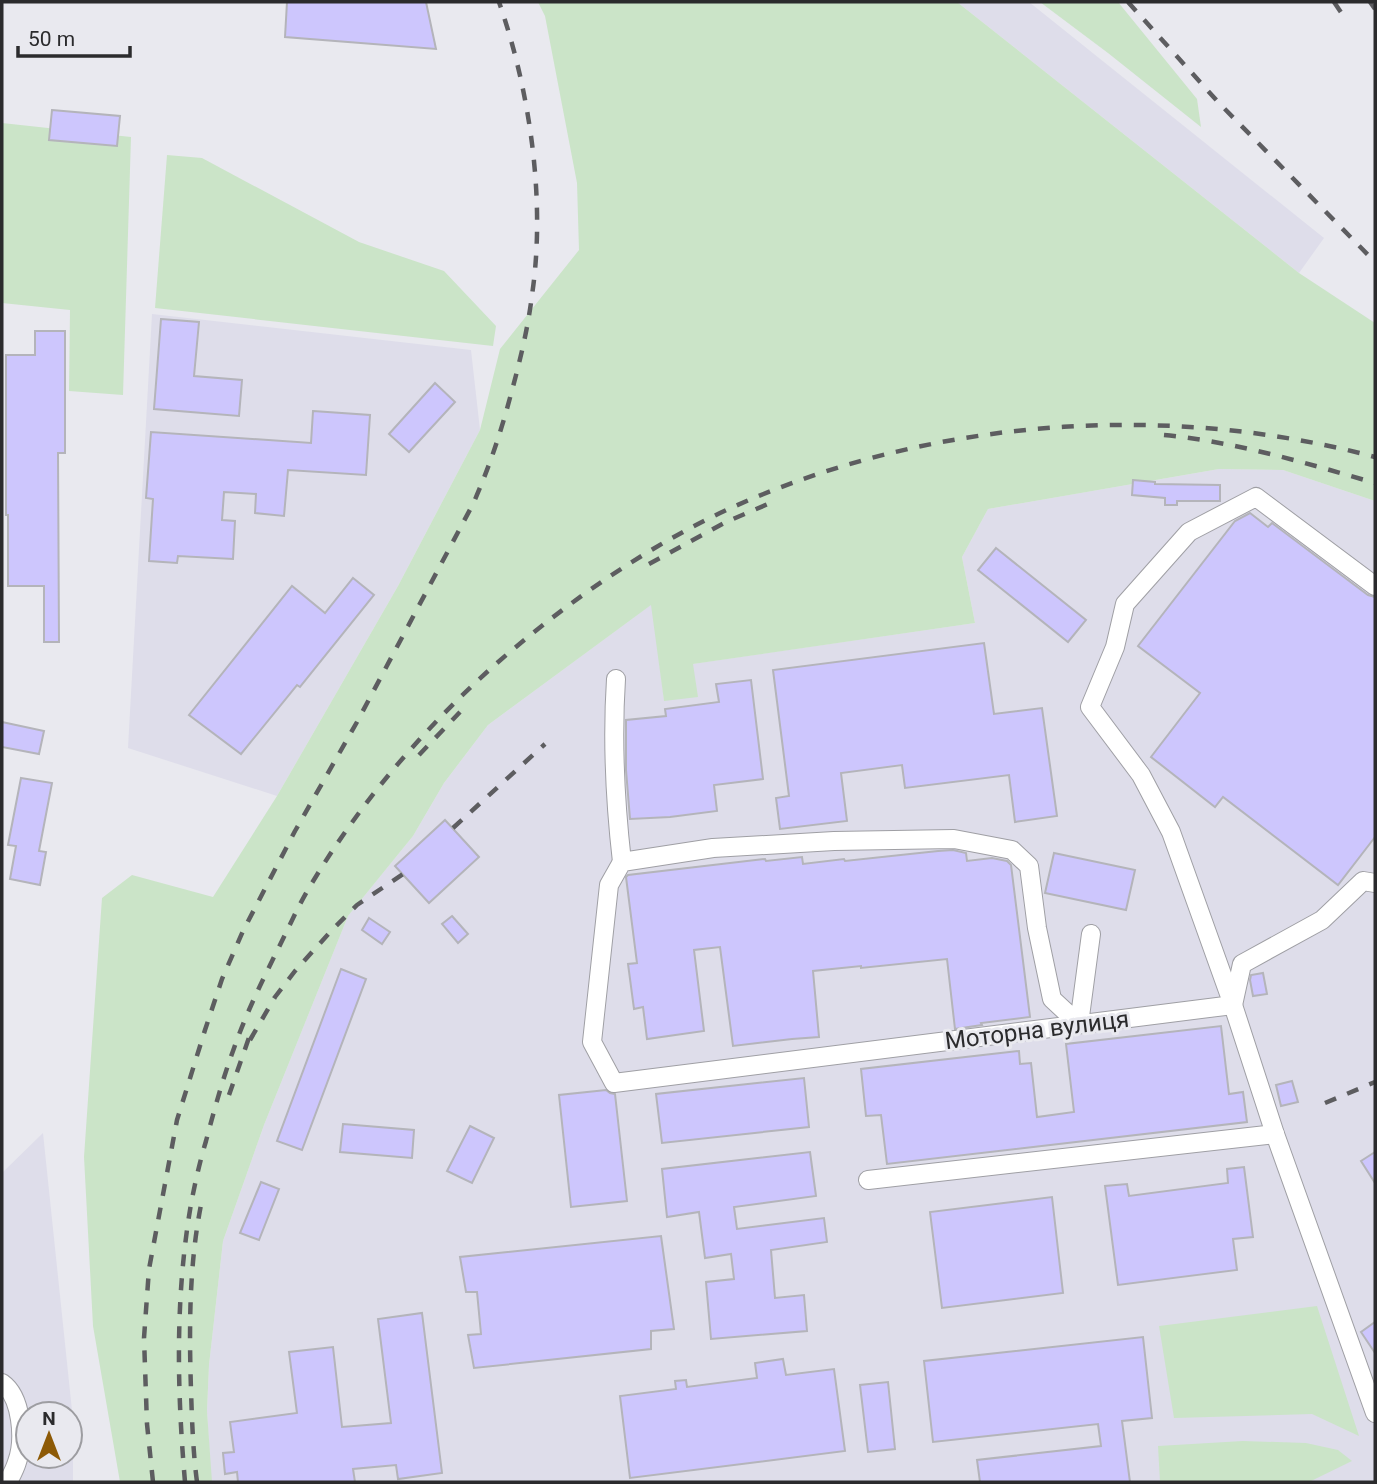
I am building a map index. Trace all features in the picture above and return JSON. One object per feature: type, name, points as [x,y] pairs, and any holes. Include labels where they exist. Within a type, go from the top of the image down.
[{"type":"lane","points":[[1375,586],[1256,497],[1189,532],[1125,604],[1115,647],[1090,707],[1141,775],[1171,832],[1375,1413]]},
{"type":"lane","points":[[616,679],[613,727],[618,834],[622,862],[713,848],[834,841],[954,839],[1012,850],[1029,866],[1037,928],[1052,999],[1079,1024]]},
{"type":"lane","name":"Моторна вулиця","points":[[622,862],[609,885],[592,1042],[614,1083],[1233,1005]]},
{"type":"lane","points":[[1233,1005],[1242,964],[1322,920],[1363,881],[1375,883]]},
{"type":"lane","points":[[1079,1024],[1091,933]]},
{"type":"lane","points":[[868,1180],[1275,1134]]},
{"type":"lane","points":[[2,1383],[17,1405],[22,1429],[19,1460],[8,1482]]},
{"type":"shaded area","points":[[957,2],[1029,2],[1324,238],[1299,273]]},
{"type":"shaded area","points":[[152,314],[471,350],[480,430],[398,586],[277,796],[128,748]]},
{"type":"shaded area","points":[[1219,469],[1283,470],[1375,501],[1375,1482],[211,1482],[207,1411],[209,1365],[223,1241],[264,1125],[348,916],[413,836],[444,783],[488,725],[652,604],[664,700],[692,664],[975,623],[962,557],[988,509]]},
{"type":"shaded area","points":[[43,1133],[71,1400],[14,1400],[14,1470],[73,1470],[73,1482],[2,1482],[2,1173]]},
{"type":"green space","points":[[538,2],[957,2],[1299,273],[1375,323],[1375,501],[1283,470],[1219,469],[988,509],[962,557],[975,623],[693,664],[698,697],[664,701],[651,605],[488,725],[444,783],[413,836],[348,916],[264,1125],[223,1241],[209,1365],[207,1411],[212,1482],[120,1482],[93,1326],[84,1157],[102,898],[132,875],[213,897],[277,796],[398,586],[480,430],[500,349],[579,250],[577,183],[545,16]]},
{"type":"green space","points":[[1040,2],[1118,2],[1197,99],[1201,127],[1108,53]]},
{"type":"green space","points":[[2,123],[131,137],[123,395],[69,391],[70,310],[2,303]]},
{"type":"green space","points":[[167,155],[202,158],[359,242],[444,271],[496,326],[493,346],[155,308]]},
{"type":"green space","points":[[1317,1306],[1359,1436],[1312,1414],[1174,1418],[1159,1326]]},
{"type":"green space","points":[[1243,1441],[1306,1443],[1338,1450],[1352,1461],[1309,1482],[1160,1482],[1158,1446]]},
{"type":"building","points":[[287,2],[426,2],[436,49],[285,37]]},
{"type":"building","points":[[52,110],[120,116],[117,146],[49,140]]},
{"type":"building","points":[[161,319],[199,322],[194,376],[242,380],[239,416],[154,409]]},
{"type":"building","points":[[35,331],[65,331],[65,453],[58,453],[59,642],[44,642],[44,586],[8,586],[6,355],[35,355]]},
{"type":"building","points":[[435,383],[455,402],[409,452],[389,434]]},
{"type":"building","points":[[313,411],[370,415],[366,475],[288,470],[284,516],[255,513],[256,494],[224,492],[222,520],[235,521],[233,559],[178,556],[177,563],[149,561],[153,499],[146,498],[151,432],[311,443]]},
{"type":"building","points":[[1133,480],[1155,484],[1220,485],[1220,501],[1177,501],[1177,505],[1165,505],[1165,498],[1132,495]]},
{"type":"building","points":[[1250,513],[1268,527],[1272,523],[1368,595],[1375,597],[1375,837],[1338,885],[1223,797],[1215,807],[1151,757],[1200,693],[1138,646],[1235,521]]},
{"type":"building","points":[[996,548],[1086,620],[1068,642],[978,570]]},
{"type":"building","points":[[353,578],[374,595],[300,687],[297,685],[241,754],[189,715],[292,586],[325,613]]},
{"type":"building","points":[[984,643],[994,714],[1042,708],[1057,816],[1015,822],[1009,775],[905,788],[902,765],[841,773],[847,821],[780,829],[776,798],[789,796],[773,670]]},
{"type":"building","points":[[751,680],[763,779],[714,785],[717,811],[630,819],[626,720],[666,716],[665,709],[719,702],[716,684]]},
{"type":"building","points":[[2,722],[44,731],[39,754],[2,747]]},
{"type":"building","points":[[21,778],[52,783],[39,851],[46,852],[40,885],[10,879],[16,846],[8,845]]},
{"type":"building","points":[[445,820],[479,857],[429,903],[395,866]]},
{"type":"building","points":[[953,850],[966,853],[967,861],[992,858],[1007,861],[1011,865],[1030,1017],[955,1029],[947,959],[861,966],[813,971],[819,1037],[733,1046],[720,947],[694,950],[704,1031],[647,1039],[643,1007],[634,1009],[628,964],[637,963],[626,877],[628,875],[765,859],[802,857],[803,864]]},
{"type":"building","points":[[1054,853],[1135,870],[1126,910],[1045,893]]},
{"type":"building","points":[[452,916],[468,934],[458,943],[442,924]]},
{"type":"building","points":[[369,918],[390,932],[382,944],[362,930]]},
{"type":"building","points":[[341,969],[366,979],[302,1150],[277,1141]]},
{"type":"building","points":[[1263,973],[1267,994],[1253,996],[1251,975]]},
{"type":"building","points":[[1221,1026],[1229,1094],[1243,1092],[1247,1122],[887,1164],[881,1115],[866,1116],[861,1069],[1019,1051],[1020,1064],[1031,1063],[1037,1117],[1074,1112],[1066,1044]]},
{"type":"building","points":[[804,1078],[809,1127],[662,1143],[656,1094]]},
{"type":"building","points":[[1292,1081],[1298,1102],[1281,1106],[1276,1085]]},
{"type":"building","points":[[606,1090],[615,1094],[627,1201],[571,1207],[559,1095]]},
{"type":"building","points":[[343,1124],[414,1130],[412,1158],[340,1152]]},
{"type":"building","points":[[470,1126],[494,1138],[472,1183],[447,1171]]},
{"type":"building","points":[[810,1152],[816,1196],[734,1207],[737,1229],[824,1218],[827,1242],[771,1250],[775,1298],[804,1295],[807,1331],[711,1339],[706,1282],[734,1279],[731,1254],[705,1258],[699,1212],[667,1217],[662,1169]]},
{"type":"building","points":[[1375,1152],[1375,1183],[1361,1161]]},
{"type":"building","points":[[1244,1167],[1253,1237],[1233,1239],[1237,1270],[1118,1285],[1105,1186],[1127,1184],[1129,1196],[1228,1183],[1227,1169]]},
{"type":"building","points":[[261,1182],[279,1189],[259,1240],[240,1233]]},
{"type":"building","points":[[1052,1197],[1063,1293],[942,1308],[930,1212]]},
{"type":"building","points":[[661,1236],[674,1329],[651,1331],[651,1349],[474,1368],[468,1335],[481,1334],[477,1292],[466,1292],[460,1257]]},
{"type":"building","points":[[422,1313],[442,1473],[398,1479],[396,1465],[353,1469],[355,1482],[238,1482],[237,1472],[225,1474],[223,1453],[234,1452],[230,1422],[297,1413],[289,1352],[333,1347],[342,1427],[391,1423],[378,1319]]},
{"type":"building","points":[[1375,1322],[1375,1353],[1361,1332]]},
{"type":"building","points":[[1143,1337],[1152,1418],[1122,1421],[1130,1482],[980,1482],[977,1460],[1101,1446],[1098,1424],[933,1442],[924,1361]]},
{"type":"building","points":[[783,1359],[786,1375],[834,1369],[845,1451],[630,1478],[620,1396],[676,1389],[675,1381],[686,1380],[687,1387],[757,1378],[755,1363]]},
{"type":"building","points":[[888,1382],[895,1449],[868,1452],[860,1385]]},
{"type":"railway","points":[[153,1482],[147,1424],[144,1338],[149,1269],[177,1120],[205,1030],[222,979],[243,931],[473,504],[499,436],[521,357],[536,259],[536,184],[527,109],[499,2]]},
{"type":"railway","points":[[1128,2],[1218,102],[1375,262]]},
{"type":"railway","points":[[1334,2],[1347,21]]},
{"type":"railway","points":[[1370,2],[1375,9]]},
{"type":"railway","points":[[185,1482],[179,1343],[186,1239],[202,1156],[238,1038],[259,987],[303,899],[331,852],[396,766],[470,687],[497,663],[576,600],[632,562],[690,528],[797,481],[877,457],[959,439],[1043,428],[1127,425],[1211,428],[1294,439],[1375,457]]},
{"type":"railway","points":[[1164,435],[1244,448],[1375,483]]},
{"type":"railway","points":[[649,564],[726,522],[768,504]]},
{"type":"railway","points":[[419,755],[460,712]]},
{"type":"railway","points":[[453,828],[545,744]]},
{"type":"railway","points":[[250,1040],[275,997],[332,930],[357,905],[403,874]]},
{"type":"railway","points":[[229,1095],[252,1029]]},
{"type":"railway","points":[[1325,1103],[1375,1082]]},
{"type":"railway","points":[[197,1482],[190,1319],[192,1271],[202,1200]]}]
